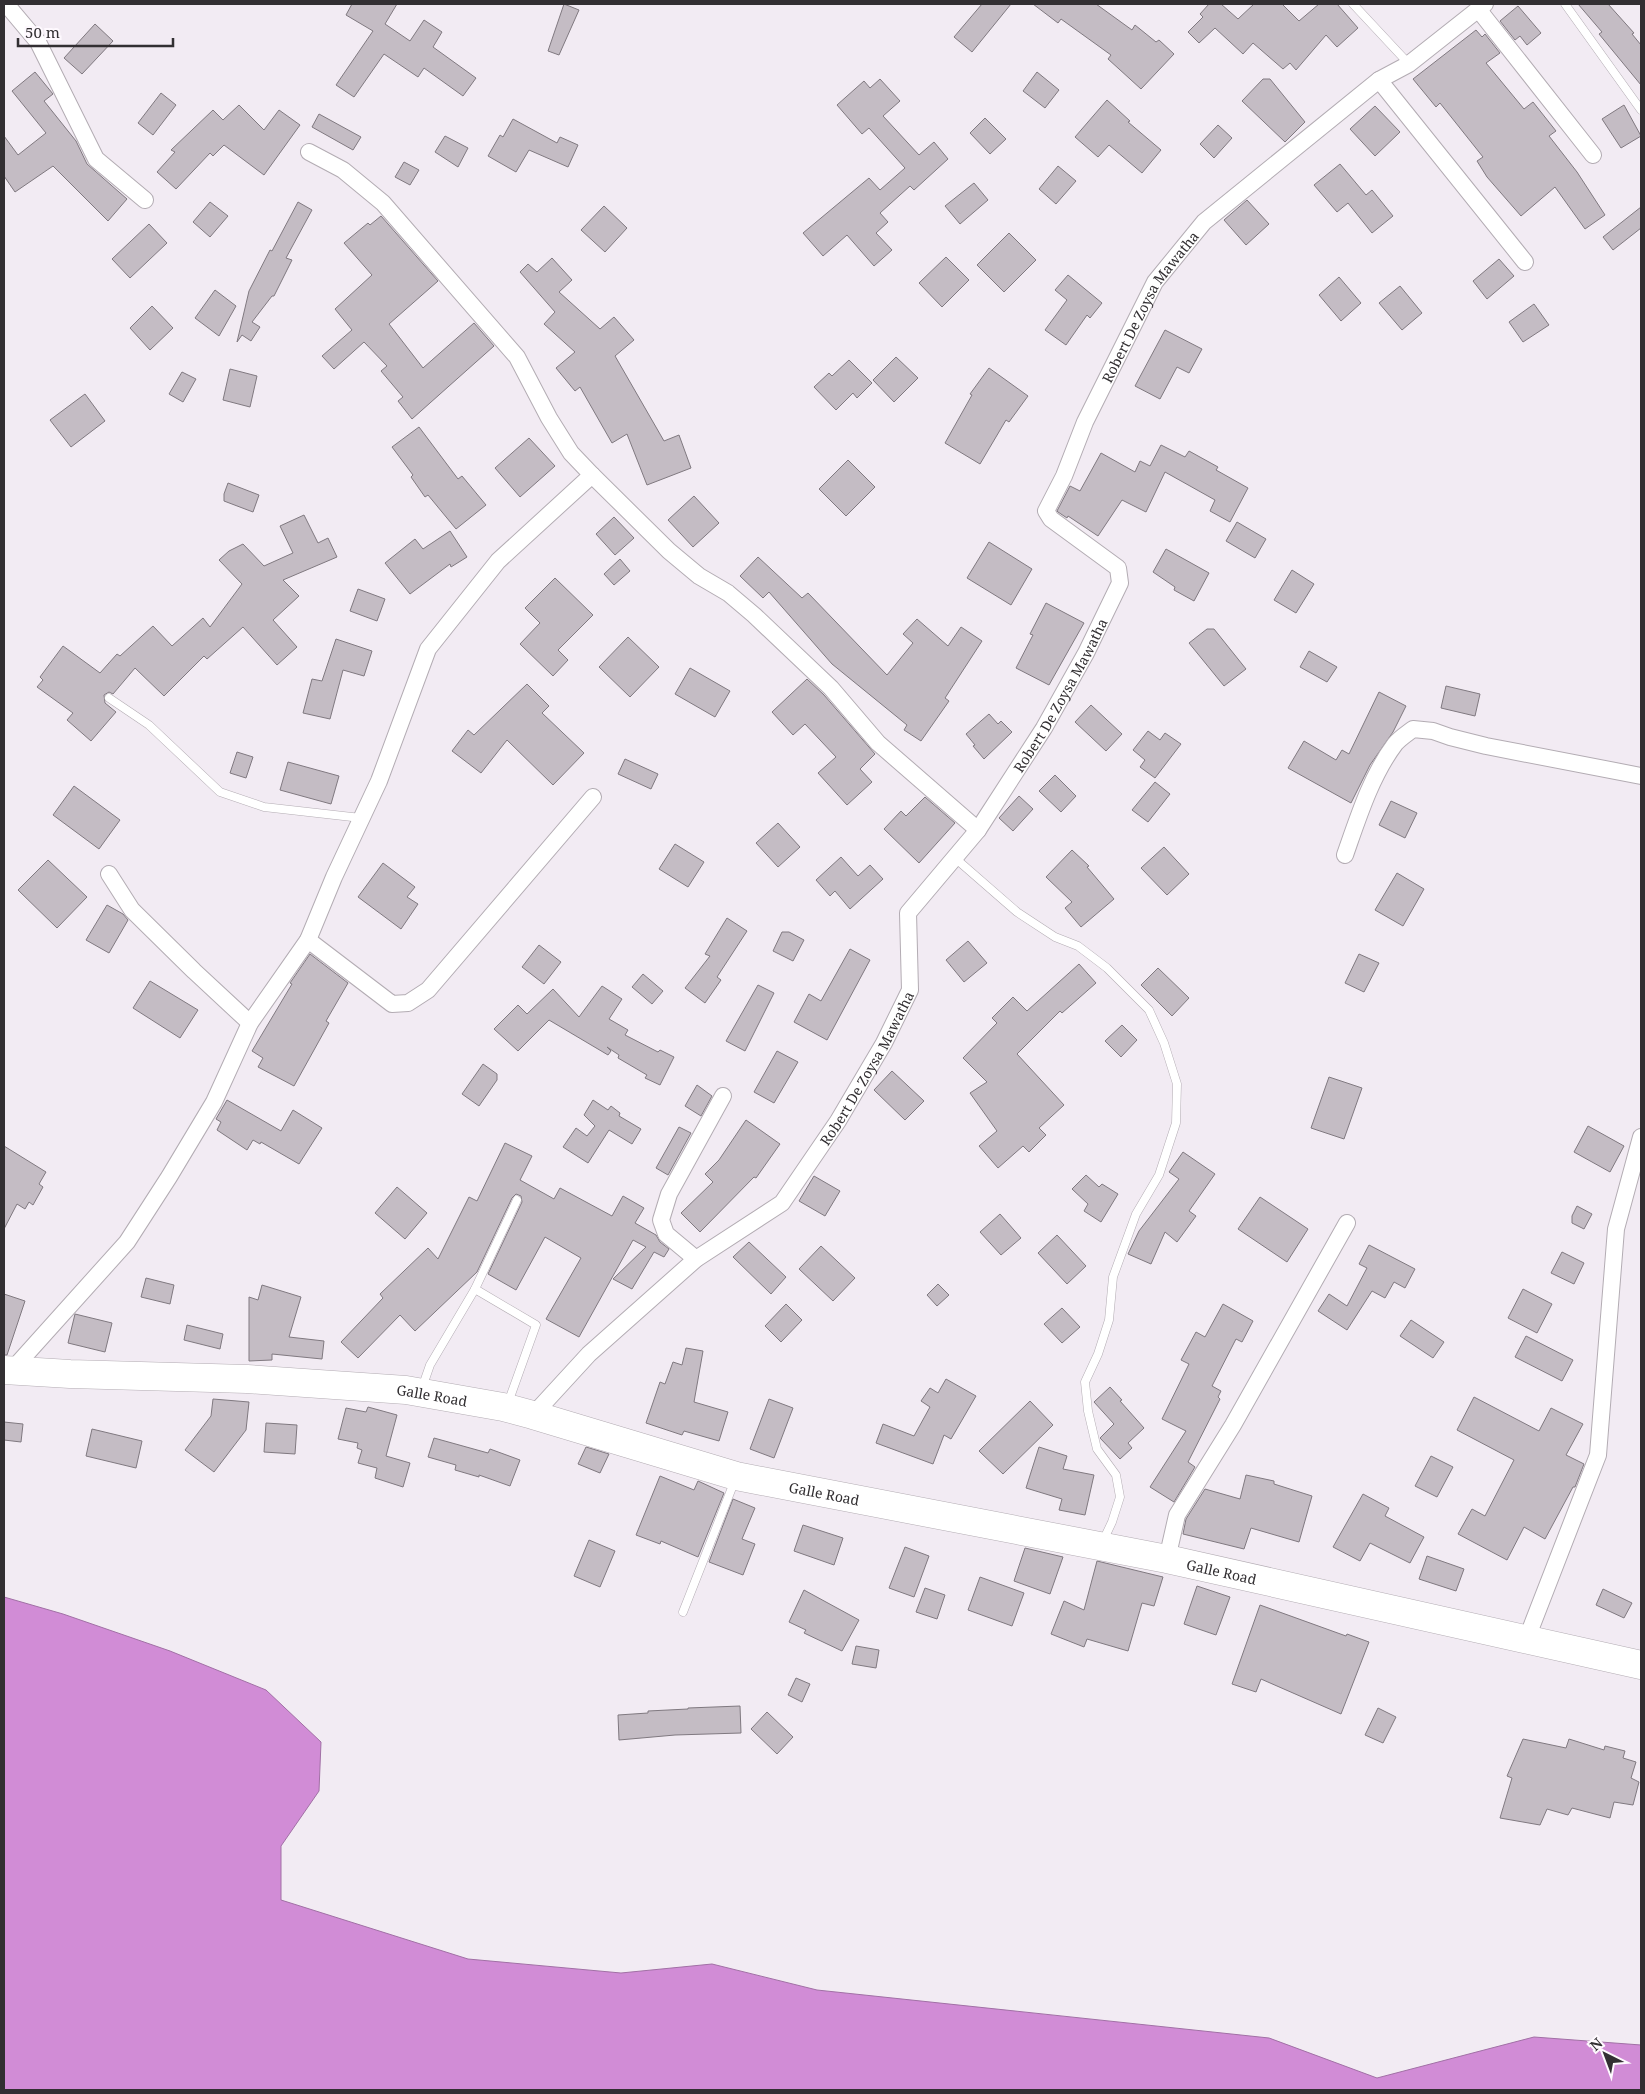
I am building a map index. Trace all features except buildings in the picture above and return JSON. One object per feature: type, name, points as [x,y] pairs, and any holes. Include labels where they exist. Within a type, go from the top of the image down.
[{"type":"highway","name":"Galle Road","points":[[8,1370],[70,1374],[247,1379],[420,1392],[533,1415],[736,1476],[1167,1559],[1528,1638],[1641,1665]]},
{"type":"street","points":[[6,4],[38,42],[96,159],[145,200]]},
{"type":"street","points":[[1481,7],[1593,155]]},
{"type":"street","name":"Robert De Zoysa Mawatha","points":[[533,1415],[589,1354],[696,1259],[782,1203],[838,1120],[884,1043],[910,990],[908,914],[978,830],[1044,728],[1086,653],[1120,583],[1118,568],[1051,520],[1046,511],[1064,476],[1085,422],[1155,282],[1204,222],[1379,80],[1409,64],[1481,7]]},
{"type":"street","points":[[1379,80],[1525,262]]},
{"type":"street","points":[[309,152],[343,170],[383,203],[517,357],[549,418],[571,453],[592,475],[669,551],[699,576],[728,593],[766,626],[831,688],[878,743],[978,830]]},
{"type":"street","points":[[8,1370],[127,1242],[214,1102],[250,1023],[308,940],[379,781],[428,649],[498,561],[592,475]]},
{"type":"street","points":[[1345,855],[1356,823],[1380,767],[1396,742],[1414,729],[1433,731],[1486,746],[1641,776]]},
{"type":"street","points":[[308,940],[392,1004],[408,1003],[428,990],[593,797]]},
{"type":"street","points":[[109,874],[132,910],[194,972],[250,1023]]},
{"type":"street","points":[[696,1259],[666,1234],[661,1220],[669,1194],[723,1096]]},
{"type":"street","points":[[1528,1638],[1598,1455],[1616,1229],[1641,1138]]},
{"type":"street","points":[[1167,1559],[1176,1515],[1233,1425],[1347,1223]]},
{"type":"lane","points":[[1353,4],[1409,64]]},
{"type":"lane","points":[[1566,4],[1641,110]]},
{"type":"lane","points":[[109,698],[149,725],[220,792],[264,807],[361,818]]},
{"type":"lane","points":[[954,858],[1017,912],[1055,937],[1078,946],[1107,968],[1149,1010],[1164,1043],[1177,1084],[1176,1123],[1159,1174],[1136,1214],[1113,1276],[1109,1320],[1098,1354],[1085,1382],[1088,1411],[1097,1449],[1116,1475],[1120,1498],[1112,1522],[1100,1546]]},
{"type":"lane","points":[[420,1392],[430,1365],[475,1288],[517,1200]]},
{"type":"lane","points":[[475,1288],[536,1325],[506,1408]]},
{"type":"lane","points":[[683,1612],[736,1476]]},
{"type":"shaded area","points":[[4,1597],[63,1614],[170,1651],[266,1690],[321,1742],[319,1791],[281,1846],[281,1900],[468,1959],[621,1973],[712,1964],[817,1990],[1269,2038],[1377,2078],[1534,2037],[1641,2045],[1641,2090],[4,2090]]}]
